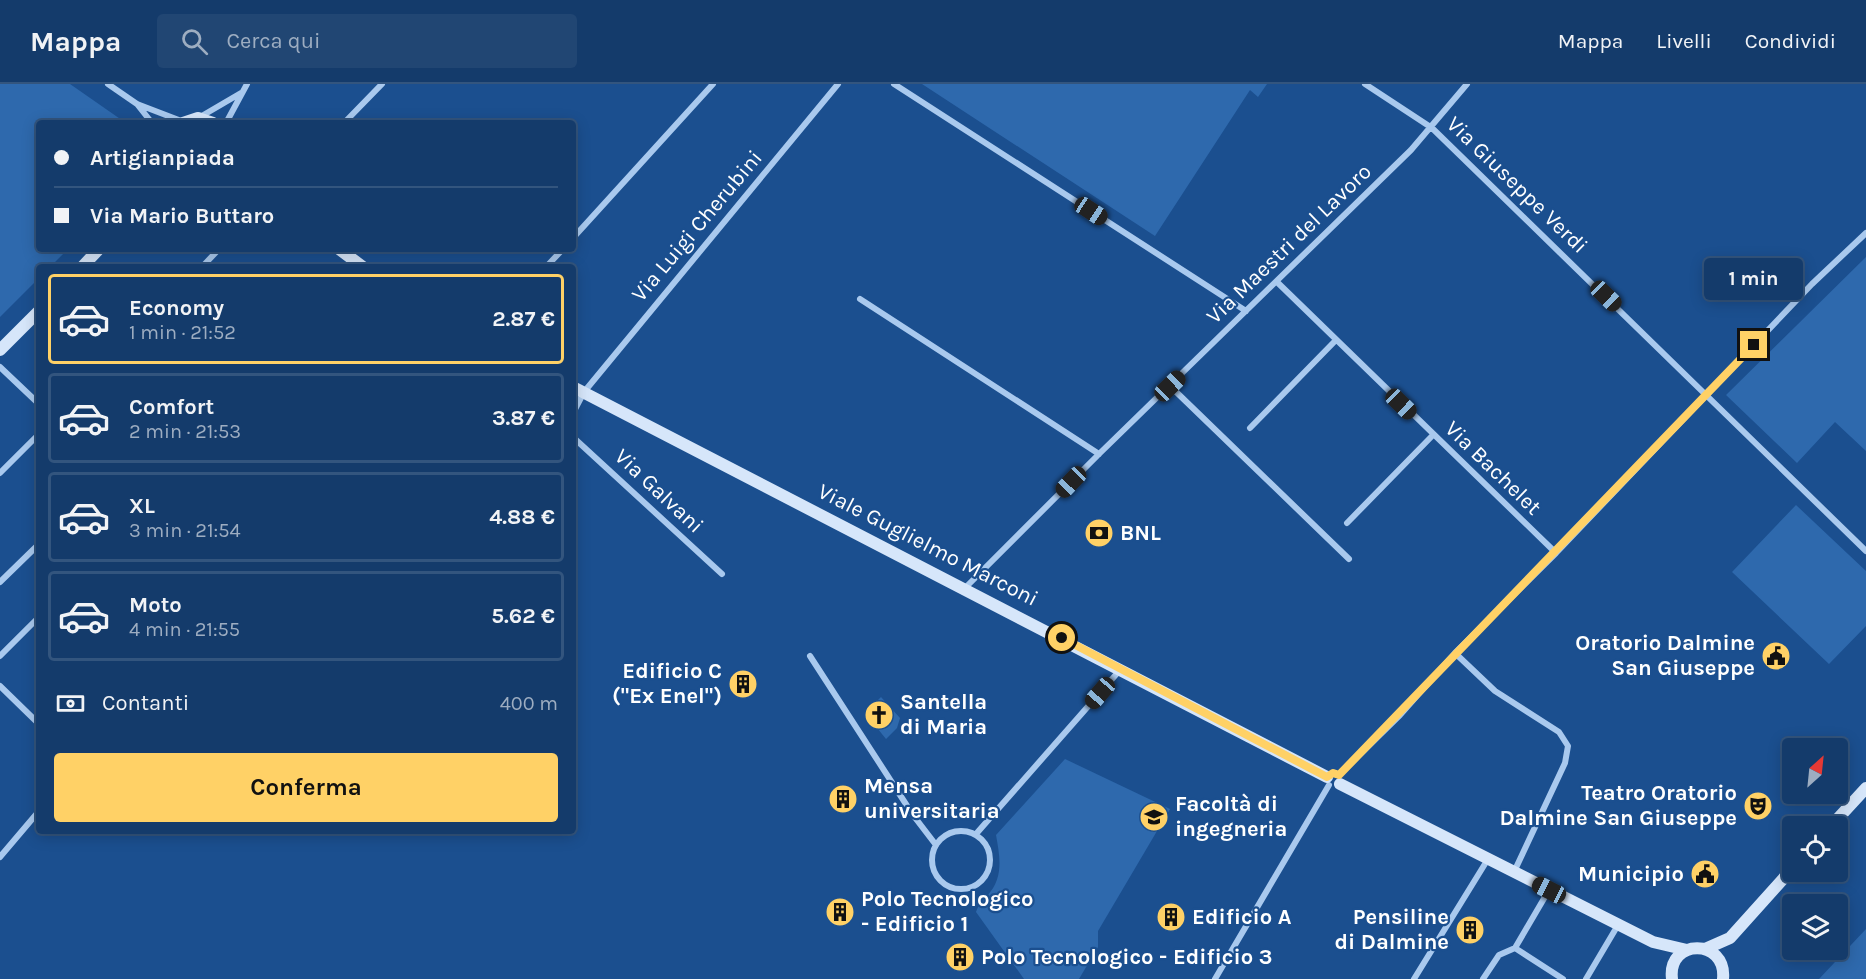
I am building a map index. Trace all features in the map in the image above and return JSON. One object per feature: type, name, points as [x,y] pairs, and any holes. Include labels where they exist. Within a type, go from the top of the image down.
[{"type":"street","points":[[108,84],[136,104],[176,120]]},
{"type":"street","points":[[228,120],[247,84]]},
{"type":"street","points":[[347,120],[382,84]]},
{"type":"street","points":[[576,235],[712,84]]},
{"type":"street","name":"Via Luigi Cherubini","points":[[578,389],[838,84]]},
{"type":"street","points":[[894,84],[1246,311]]},
{"type":"street","name":"Via Giuseppe Verdi","points":[[1365,84],[1432,128],[1866,551]]},
{"type":"street","name":"Via Maestri del Lavoro","points":[[965,588],[1432,128],[1467,84]]},
{"type":"street","points":[[192,120],[241,93]]},
{"type":"street","points":[[136,104],[149,120]]},
{"type":"street","points":[[198,118],[204,120]]},
{"type":"street","points":[[1215,979],[1334,780],[1400,715],[1455,653],[1556,553],[1818,278],[1866,233]]},
{"type":"street","points":[[85,264],[96,252]]},
{"type":"street","points":[[204,264],[216,252]]},
{"type":"street","points":[[343,252],[359,264]]},
{"type":"street","points":[[549,264],[560,252]]},
{"type":"street","points":[[207,261],[210,264]]},
{"type":"street","name":"Via Bachelet","points":[[1277,282],[1556,553]]},
{"type":"street","points":[[860,299],[1099,454]]},
{"type":"street","points":[[0,350],[36,314]]},
{"type":"street","points":[[1250,428],[1336,340]]},
{"type":"street","points":[[0,367],[36,401]]},
{"type":"street","points":[[1170,386],[1349,559]]},
{"type":"street","name":"Viale Guglielmo Marconi","points":[[578,389],[1120,670],[1653,942],[1687,950],[1705,949]]},
{"type":"street","points":[[1347,523],[1433,435]]},
{"type":"street","points":[[0,473],[36,437]]},
{"type":"street","name":"Via Galvani","points":[[576,440],[722,574]]},
{"type":"street","points":[[0,582],[36,546]]},
{"type":"street","points":[[0,656],[36,620]]},
{"type":"street","points":[[1455,653],[1495,691],[1559,732],[1568,746],[1565,763],[1514,872]]},
{"type":"street","points":[[810,656],[913,815],[936,845]]},
{"type":"street","points":[[976,834],[1120,670]]},
{"type":"street","points":[[0,686],[36,721]]},
{"type":"street","points":[[1840,816],[1866,788]]},
{"type":"street","points":[[0,857],[36,815]]},
{"type":"street","points":[[958,831],[976,834],[988,848],[990,857],[987,875],[973,887],[956,889],[940,881],[932,863],[936,845],[949,833],[958,831]]},
{"type":"street","points":[[1414,979],[1488,859]]},
{"type":"street","points":[[1721,964],[1730,938],[1782,880]]},
{"type":"street","points":[[1483,979],[1499,955],[1515,948],[1549,890]]},
{"type":"street","points":[[1586,979],[1618,924]]},
{"type":"street","points":[[1705,949],[1730,938]]},
{"type":"street","name":"Viale Guglielmo Marconi","points":[[1653,942],[1673,963]]},
{"type":"street","points":[[1515,948],[1563,979]]},
{"type":"street","points":[[1705,949],[1715,955],[1721,964],[1723,979]]},
{"type":"street","points":[[1672,979],[1673,963],[1687,950]]},
{"type":"shaded area","points":[[0,84],[70,84],[122,120],[36,120],[36,252],[65,252],[53,264],[36,264],[36,281],[0,317]]},
{"type":"shaded area","points":[[922,84],[1267,84],[1258,97],[1250,90],[1155,236]]},
{"type":"shaded area","points":[[1866,257],[1866,451],[1835,422],[1797,463],[1726,395]]},
{"type":"shaded area","points":[[1796,505],[1866,571],[1866,626],[1829,664],[1732,572]]},
{"type":"shaded area","points":[[881,697],[900,718],[897,728],[886,739],[865,713]]},
{"type":"shaded area","points":[[1065,759],[1170,809],[1098,931],[1098,947],[1079,979],[1024,979],[976,912],[980,903],[992,889],[998,875],[996,835]]},
{"type":"shaded area","points":[[1866,929],[1866,979],[1819,979],[1837,960],[1848,960],[1848,948]]},
{"type":"place","name":"BNL","points":[[1099,533]]},
{"type":"place","name":"Oratorio Dalmine San Giuseppe","points":[[1776,656]]},
{"type":"place","name":"Edificio C (\"Ex Enel\")","points":[[743,684]]},
{"type":"place","name":"Santella di Maria","points":[[879,715]]},
{"type":"place","name":"Mensa universitaria","points":[[843,799]]},
{"type":"place","name":"Teatro Oratorio Dalmine San Giuseppe","points":[[1758,806]]},
{"type":"place","name":"Facoltà di ingegneria","points":[[1154,817]]},
{"type":"place","name":"Municipio","points":[[1705,874]]},
{"type":"place","name":"Polo Tecnologico - Edificio 1","points":[[840,912]]},
{"type":"place","name":"Edificio A","points":[[1171,917]]},
{"type":"place","name":"Pensiline di Dalmine","points":[[1470,930]]},
{"type":"place","name":"Polo Tecnologico - Edificio 3","points":[[960,957]]},
{"type":"route","points":[[1062,638],[1327,777],[1333,773],[1339,775],[1400,715],[1455,653],[1556,553],[1754,345]]}]
